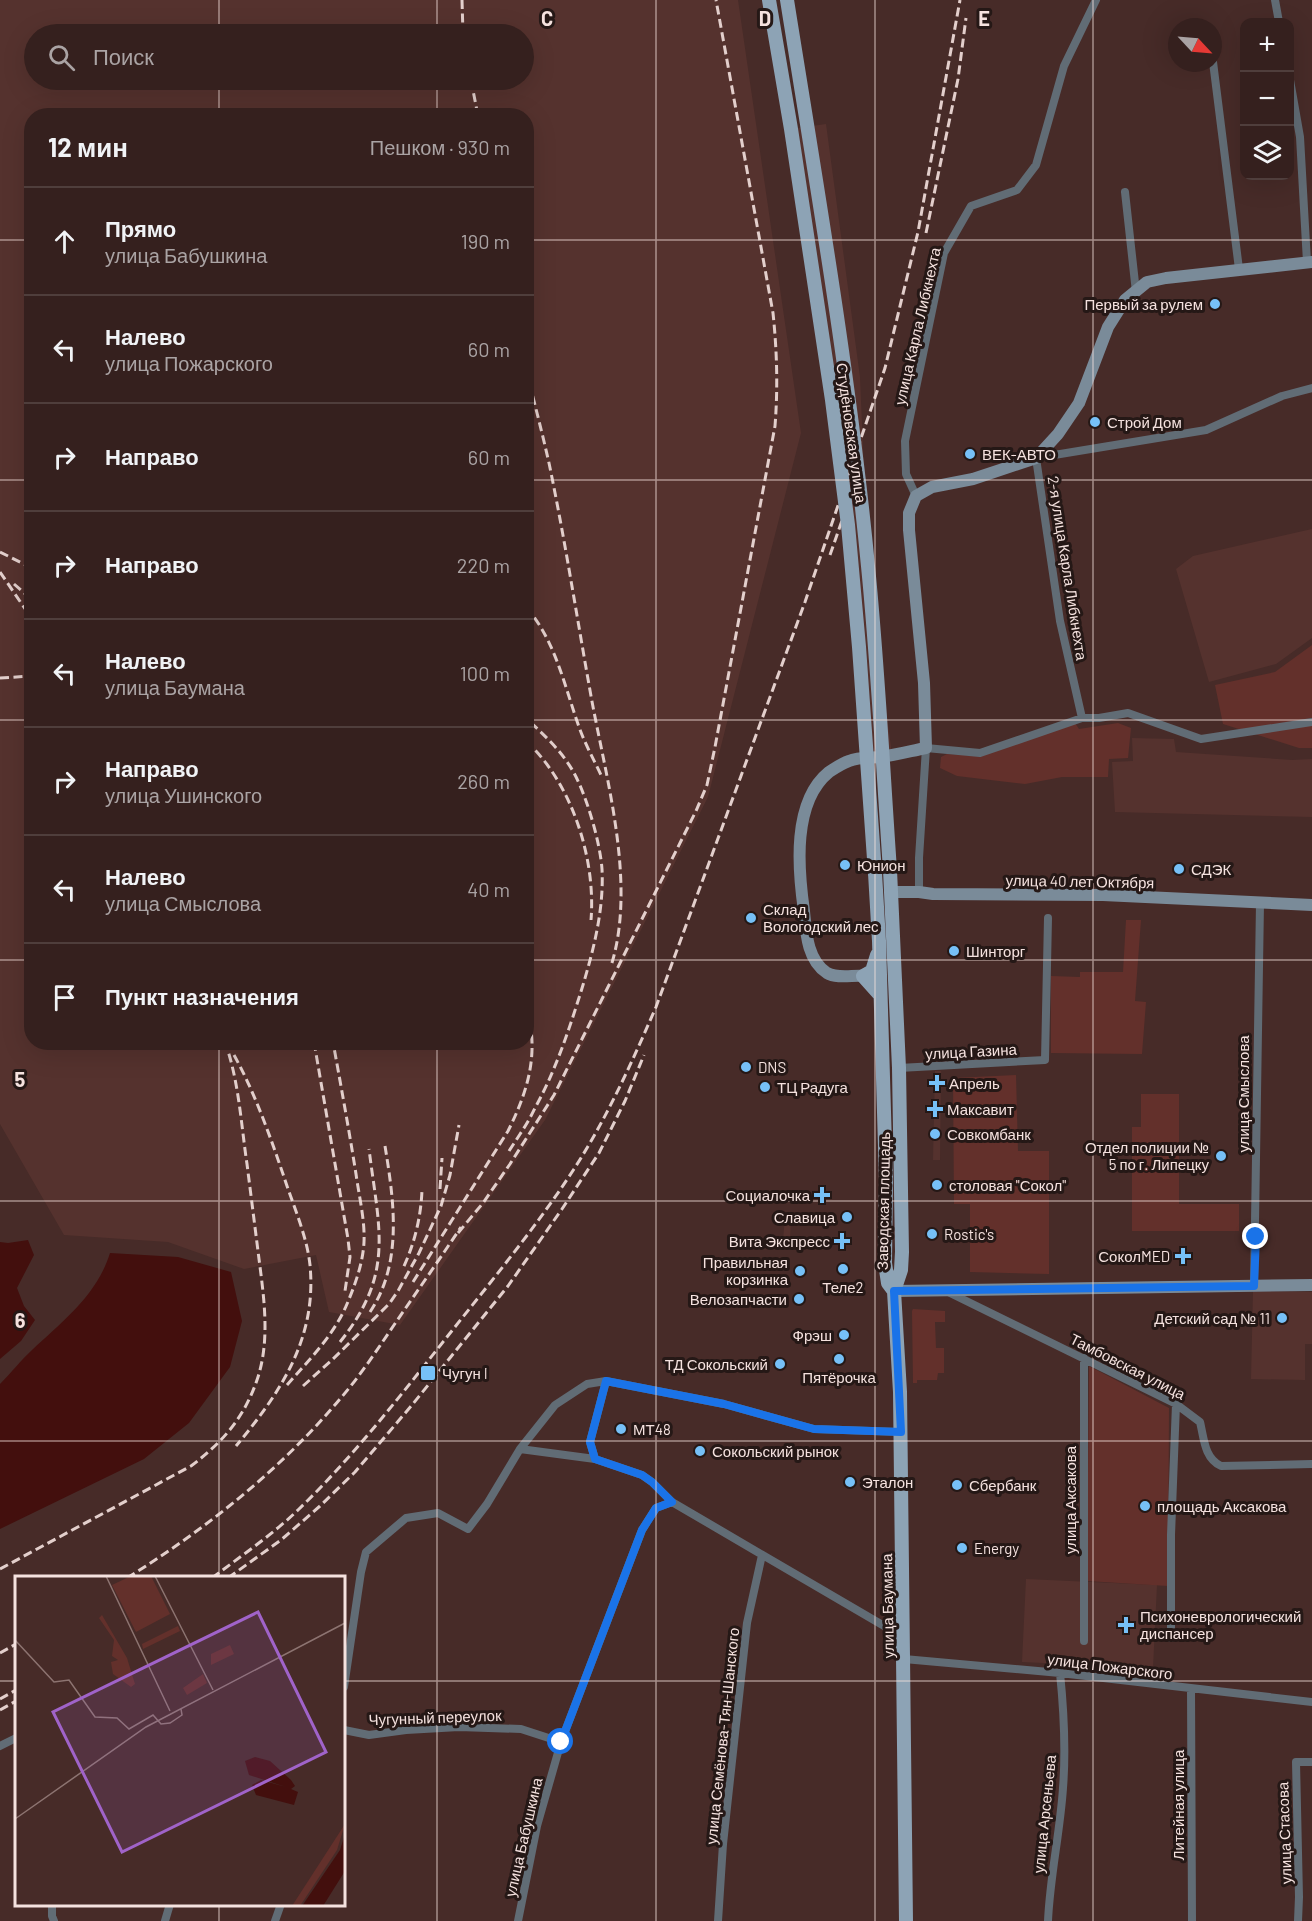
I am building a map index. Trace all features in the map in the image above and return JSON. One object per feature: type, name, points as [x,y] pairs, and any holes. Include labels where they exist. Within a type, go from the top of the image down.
[{"type":"main road","name":"Студёновская улица","points":[[769,0],[803,212],[848,525],[875,873]]},
{"type":"main road","name":"Студёновская улица","points":[[787,0],[847,386],[867,555],[890,870]]},
{"type":"main road","name":"Заводская площадь","points":[[890,870],[899,1068],[902,1252],[901,1270],[894,1291]]},
{"type":"main road","name":"Заводская площадь","points":[[875,873],[886,1180],[885,1263],[888,1283],[894,1291]]},
{"type":"main road","points":[[879,941],[872,971],[863,976],[880,994]]},
{"type":"main road","name":"улица Баумана","points":[[894,1291],[901,1432],[906,1921]]},
{"type":"street","name":"улица Карла Либкнехта","points":[[916,496],[906,474],[905,441],[944,253],[971,206],[1017,190],[1036,165],[1064,66],[1096,0]]},
{"type":"street","points":[[1275,0],[1278,18]]},
{"type":"street","points":[[1214,72],[1239,269]]},
{"type":"street","points":[[1036,458],[1058,434],[1079,403],[1108,327],[1125,300],[1147,282],[1310,262],[1300,137],[1294,103]]},
{"type":"street","points":[[1125,192],[1136,292]]},
{"type":"street","points":[[919,892],[926,748],[924,683],[909,530],[909,513],[916,496],[932,487],[973,479],[1036,458],[1206,430],[1282,396],[1312,388]]},
{"type":"street","name":"2-я улица Карла Либкнехта","points":[[1036,458],[1059,621],[1082,718]]},
{"type":"street","points":[[863,976],[828,974],[816,962],[808,941],[799,878],[799,847],[810,798],[817,784],[830,771],[850,760],[926,748],[980,753],[1082,718],[1100,718],[1128,713],[1201,739],[1280,725],[1312,722]]},
{"type":"street","name":"улица 40 лет Октября","points":[[892,892],[1103,895],[1312,905]]},
{"type":"street","name":"улица Смыслова","points":[[1254,1286],[1260,903]]},
{"type":"street","name":"улица Газина","points":[[899,1068],[1045,1060],[1048,918]]},
{"type":"street","points":[[894,1291],[1312,1285]]},
{"type":"street","name":"Тамбовская улица","points":[[945,1290],[1176,1404],[1200,1422],[1207,1452],[1214,1462],[1221,1466],[1312,1464]]},
{"type":"street","name":"улица Аксакова","points":[[1084,1358],[1084,1641]]},
{"type":"street","points":[[345,1680],[366,1552],[406,1518],[438,1513],[468,1529],[487,1504],[520,1449],[555,1405],[587,1384],[606,1381],[724,1404],[814,1429],[901,1432]]},
{"type":"street","points":[[595,1459],[590,1442],[606,1381]]},
{"type":"street","points":[[1171,1638],[1176,1404]]},
{"type":"street","points":[[520,1449],[595,1459],[642,1475],[672,1502],[903,1637]]},
{"type":"street","name":"улица Бабушкина","points":[[518,1921],[537,1826],[561,1742],[642,1530],[656,1508],[672,1502]]},
{"type":"street","name":"улица Семёнова-Тян-Шанского","points":[[718,1921],[723,1844],[747,1623],[762,1555]]},
{"type":"street","name":"улица Пожарского","points":[[904,1659],[1060,1673],[1312,1702]]},
{"type":"street","name":"улица Арсеньева","points":[[1048,1921],[1049,1892],[1063,1790],[1065,1728],[1060,1673]]},
{"type":"street","name":"Литейная улица","points":[[1191,1689],[1192,1921]]},
{"type":"street","name":"Чугунный переулок","points":[[345,1730],[369,1735],[459,1727],[521,1729],[561,1742]]},
{"type":"street","points":[[0,1746],[15,1738]]},
{"type":"street","name":"улица Стасова","points":[[1298,1921],[1296,1762],[1312,1762]]},
{"type":"street","points":[[52,1906],[54,1921]]},
{"type":"street","points":[[165,1921],[170,1906]]},
{"type":"street","points":[[275,1921],[281,1906]]},
{"type":"shaded area","points":[[0,0],[738,0],[801,433],[708,797],[545,1120],[400,1325],[329,1312],[316,1255],[244,1269],[168,1242],[64,1235],[0,1124]]},
{"type":"shaded area","points":[[826,124],[860,377],[868,567],[892,755],[866,750],[859,647],[791,129]]},
{"type":"shaded area","points":[[1312,529],[1312,638],[1276,664],[1209,682],[1176,569],[1193,556]]},
{"type":"shaded area","points":[[1312,645],[1312,748],[1299,748],[1223,724],[1215,685],[1275,672]]},
{"type":"shaded area","points":[[1075,723],[1079,729],[1118,723],[1131,728],[1128,758],[1109,759],[1108,777],[1062,777],[1025,784],[957,776],[940,768],[941,757],[947,754],[981,756]]},
{"type":"shaded area","points":[[1132,738],[1174,739],[1176,752],[1292,760],[1312,759],[1312,817],[1115,812],[1112,762],[1133,761]]},
{"type":"shaded area","points":[[1126,920],[1141,920],[1135,1001],[1146,1002],[1142,1054],[1051,1053],[1051,976],[1080,977],[1080,972],[1123,972]]},
{"type":"shaded area","points":[[935,1071],[941,1071],[940,1160],[933,1160]]},
{"type":"shaded area","points":[[1016,1075],[1018,1151],[1049,1151],[1049,1274],[970,1272],[970,1204],[954,1204],[953,1078]]},
{"type":"shaded area","points":[[1141,1094],[1179,1094],[1179,1204],[1239,1204],[1239,1231],[1132,1231],[1132,1127],[1141,1127]]},
{"type":"shaded area","points":[[791,1216],[790,1242],[783,1241],[785,1217]]},
{"type":"shaded area","points":[[28,1240],[34,1255],[17,1288],[24,1306],[35,1320],[21,1341],[0,1359],[0,1242]]},
{"type":"shaded area","points":[[110,1253],[178,1257],[231,1272],[242,1321],[230,1367],[189,1423],[144,1459],[0,1529],[0,1384],[88,1295],[97,1282]]},
{"type":"shaded area","name":"Детский сад № 11","points":[[1253,1291],[1312,1292],[1312,1344],[1305,1344],[1305,1380],[1251,1379]]},
{"type":"shaded area","points":[[913,1309],[945,1311],[945,1322],[935,1322],[936,1348],[944,1348],[944,1373],[938,1373],[937,1380],[917,1380],[917,1383],[913,1383]]},
{"type":"shaded area","points":[[1089,1366],[1169,1408],[1168,1586],[1087,1581]]},
{"type":"shaded area","points":[[1026,1579],[1157,1585],[1153,1668],[1022,1662]]},
{"type":"railway","points":[[462,0],[463,24]]},
{"type":"railway","points":[[458,1233],[483,1203],[554,1095],[696,811],[707,785],[715,747],[775,426],[777,384],[773,313],[716,0]]},
{"type":"railway","points":[[215,1576],[267,1537],[298,1510],[337,1470],[391,1407],[511,1257],[559,1191],[597,1130],[628,1069],[656,1007],[805,602],[885,368],[918,232],[960,0]]},
{"type":"railway","points":[[926,233],[958,79],[966,18]]},
{"type":"railway","points":[[473,90],[476,108]]},
{"type":"railway","points":[[534,402],[555,492],[616,831],[621,901],[618,934],[611,966]]},
{"type":"railway","points":[[830,555],[846,509]]},
{"type":"railway","points":[[0,552],[24,564]]},
{"type":"railway","points":[[0,572],[24,607]]},
{"type":"railway","points":[[14,584],[24,593]]},
{"type":"railway","points":[[534,617],[552,648],[580,731],[601,775]]},
{"type":"railway","points":[[0,678],[24,676]]},
{"type":"railway","points":[[509,1151],[543,1094],[568,1032],[594,943],[600,914],[602,884],[601,858],[596,833],[579,783],[558,750],[534,726]]},
{"type":"railway","points":[[534,750],[556,778],[578,823],[589,872],[592,897],[591,920]]},
{"type":"railway","points":[[0,1569],[191,1466],[232,1428],[253,1391],[264,1348],[264,1303],[239,1103],[228,1050]]},
{"type":"railway","points":[[315,1050],[348,1239],[350,1257],[345,1291]]},
{"type":"railway","points":[[287,1385],[320,1347],[342,1315],[356,1282],[363,1250],[361,1208],[334,1050]]},
{"type":"railway","points":[[413,1282],[508,1131],[526,1086],[532,1050]]},
{"type":"railway","points":[[234,1055],[262,1115],[299,1221],[310,1265],[311,1292],[302,1340],[292,1363],[268,1405],[236,1446]]},
{"type":"railway","points":[[231,1576],[281,1540],[355,1472],[508,1286],[599,1153],[625,1101],[644,1055]]},
{"type":"railway","points":[[303,1386],[389,1304],[398,1291],[441,1206],[450,1175],[459,1125]]},
{"type":"railway","points":[[370,1312],[388,1273],[392,1252],[393,1210],[385,1146]]},
{"type":"railway","points":[[340,1342],[369,1294],[376,1272],[379,1227],[369,1149]]},
{"type":"railway","points":[[440,1189],[442,1158]]},
{"type":"railway","points":[[404,1266],[417,1229],[422,1190]]},
{"type":"railway","points":[[130,1576],[241,1497],[317,1425],[361,1372],[461,1227]]},
{"type":"railway","points":[[0,1653],[15,1645]]},
{"type":"railway","points":[[0,1699],[15,1691]]},
{"type":"railway","points":[[0,1710],[15,1702]]},
{"type":"place","name":"Первый за рулем","points":[[1215,304]]},
{"type":"place","name":"Строй Дом","points":[[1095,422]]},
{"type":"place","name":"ВЕК-АВТО","points":[[970,454]]},
{"type":"place","name":"Юнион","points":[[845,865]]},
{"type":"place","name":"СДЭК","points":[[1179,869]]},
{"type":"place","name":"Склад Вологодский лес","points":[[751,918]]},
{"type":"place","name":"Шинторг","points":[[954,951]]},
{"type":"place","name":"DNS","points":[[746,1067]]},
{"type":"place","name":"Апрель","points":[[937,1083]]},
{"type":"place","name":"ТЦ Радуга","points":[[765,1087]]},
{"type":"place","name":"Максавит","points":[[935,1109]]},
{"type":"place","name":"Совкомбанк","points":[[935,1134]]},
{"type":"place","name":"Отдел полиции № 5 по г. Липецку","points":[[1221,1156]]},
{"type":"place","name":"столовая \"Сокол\"","points":[[937,1185]]},
{"type":"place","name":"Социалочка","points":[[822,1195]]},
{"type":"place","name":"Славица","points":[[847,1217]]},
{"type":"place","name":"Rostic's","points":[[932,1234]]},
{"type":"place","name":"Вита Экспресс","points":[[842,1241]]},
{"type":"place","name":"СоколMED","points":[[1183,1256]]},
{"type":"place","name":"Теле2","points":[[843,1269]]},
{"type":"place","name":"Правильная корзинка","points":[[800,1271]]},
{"type":"place","name":"Велозапчасти","points":[[799,1299]]},
{"type":"place","name":"Детский сад № 11","points":[[1282,1318]]},
{"type":"place","name":"Фрэш","points":[[844,1335]]},
{"type":"place","name":"Пятёрочка","points":[[839,1359]]},
{"type":"place","name":"ТД Сокольский","points":[[780,1364]]},
{"type":"place","name":"Чугун I","points":[[428,1373]]},
{"type":"place","name":"МТ48","points":[[621,1429]]},
{"type":"place","name":"Сокольский рынок","points":[[700,1451]]},
{"type":"place","name":"Эталон","points":[[850,1482]]},
{"type":"place","name":"Сбербанк","points":[[957,1485]]},
{"type":"place","name":"площадь Аксакова","points":[[1145,1506]]},
{"type":"place","name":"Energy","points":[[962,1548]]},
{"type":"place","name":"Психоневрологический диспансер","points":[[1126,1625]]},
{"type":"route","points":[[561,1742],[642,1530],[656,1508],[672,1502],[642,1475],[595,1459],[590,1442],[606,1381],[724,1404],[814,1429],[901,1432],[894,1291],[1254,1286],[1256,1237]]}]
